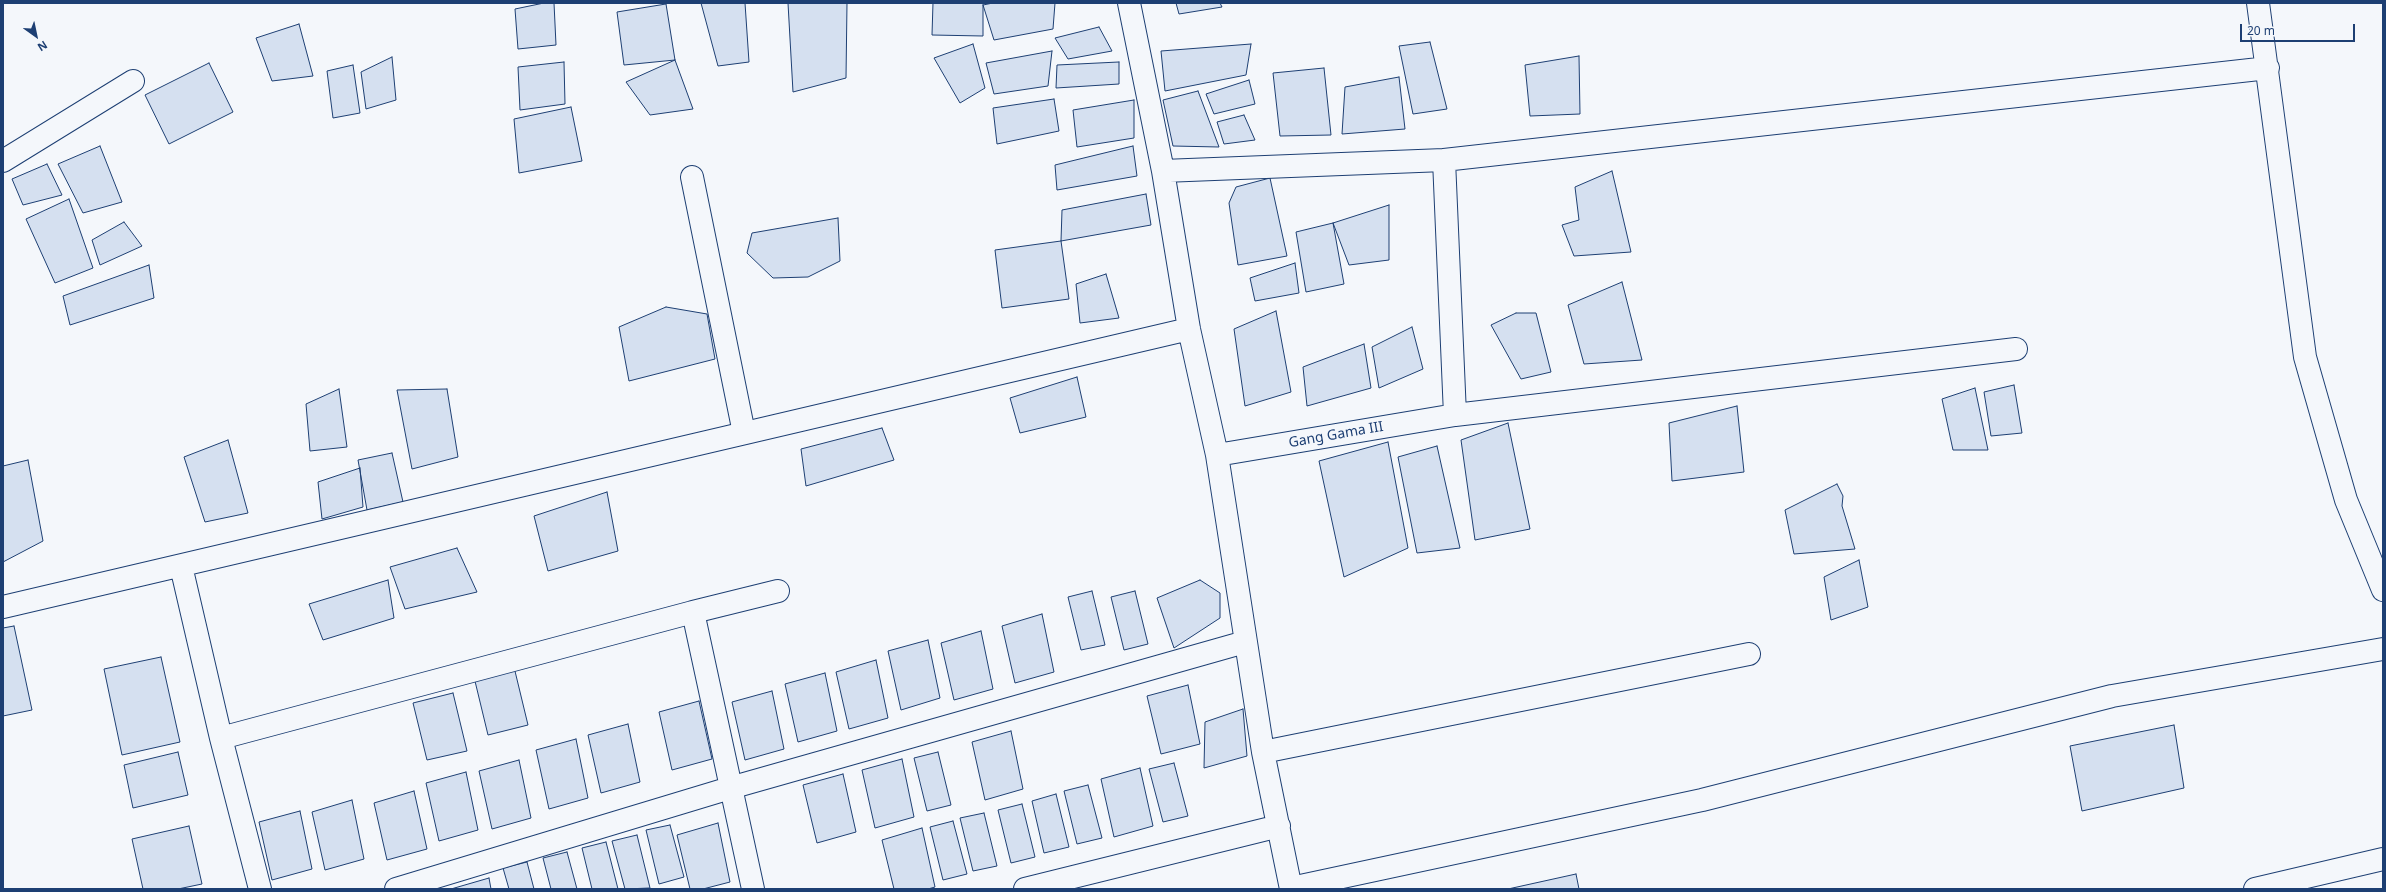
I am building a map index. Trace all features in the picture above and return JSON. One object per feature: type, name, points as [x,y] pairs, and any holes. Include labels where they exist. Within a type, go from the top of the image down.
[{"type":"street","points":[[1129,3],[1162,170],[1189,329],[1216,455],[1263,752],[1291,888],[1702,800],[2112,696],[2383,649]]},
{"type":"street","points":[[2258,3],[2268,68],[2305,356],[2346,500],[2383,590]]},
{"type":"street","points":[[1162,170],[1444,160],[2268,68]]},
{"type":"street","points":[[3,161],[133,81]]},
{"type":"street","points":[[1444,160],[1455,414]]},
{"type":"street","points":[[692,177],[744,433]]},
{"type":"street","points":[[3,607],[1189,329]]},
{"type":"street","name":"Gang Gama III","points":[[1216,455],[1455,414],[2016,348]]},
{"type":"street","points":[[182,566],[221,738],[260,889]]},
{"type":"street","points":[[221,738],[693,612],[778,591]]},
{"type":"street","points":[[693,612],[753,889]]},
{"type":"street","points":[[396,889],[730,788],[1245,642]]},
{"type":"street","points":[[1263,752],[1749,654]]},
{"type":"street","points":[[1025,889],[1278,826]]},
{"type":"street","points":[[2255,889],[2383,859]]},
{"type":"building","points":[[544,3],[554,3],[556,45],[518,49],[515,9]]},
{"type":"building","points":[[701,3],[745,3],[749,62],[718,66]]},
{"type":"building","points":[[788,3],[847,3],[846,78],[793,92]]},
{"type":"building","points":[[933,3],[983,3],[983,36],[932,35]]},
{"type":"building","points":[[993,3],[1055,3],[1053,29],[994,40],[983,5]]},
{"type":"building","points":[[1176,3],[1220,3],[1222,7],[1179,14]]},
{"type":"building","points":[[666,4],[675,60],[624,65],[617,12]]},
{"type":"building","points":[[299,24],[313,76],[272,81],[256,38]]},
{"type":"building","points":[[1099,27],[1112,51],[1068,59],[1055,38]]},
{"type":"building","points":[[1430,42],[1447,109],[1413,114],[1399,46]]},
{"type":"building","points":[[973,44],[985,88],[960,103],[934,58]]},
{"type":"building","points":[[1251,44],[1246,75],[1165,91],[1161,51]]},
{"type":"building","points":[[1052,51],[1048,86],[994,94],[986,63]]},
{"type":"building","points":[[1579,56],[1580,114],[1530,116],[1525,65]]},
{"type":"building","points":[[392,57],[396,100],[366,109],[361,72]]},
{"type":"building","points":[[675,60],[693,109],[650,115],[626,82]]},
{"type":"building","points":[[564,62],[565,104],[520,110],[518,67]]},
{"type":"building","points":[[1119,62],[1119,84],[1056,88],[1057,65]]},
{"type":"building","points":[[209,63],[233,112],[169,144],[145,95]]},
{"type":"building","points":[[353,65],[360,113],[333,118],[327,71]]},
{"type":"building","points":[[1324,68],[1331,135],[1280,136],[1273,73]]},
{"type":"building","points":[[1399,77],[1405,129],[1342,134],[1345,87]]},
{"type":"building","points":[[1249,80],[1255,104],[1214,114],[1206,94]]},
{"type":"building","points":[[1198,91],[1219,147],[1173,146],[1163,100]]},
{"type":"building","points":[[1054,99],[1059,131],[997,144],[993,108]]},
{"type":"building","points":[[1134,100],[1134,138],[1077,147],[1073,110]]},
{"type":"building","points":[[571,107],[582,161],[519,173],[514,119]]},
{"type":"building","points":[[1244,115],[1255,140],[1224,144],[1217,122]]},
{"type":"building","points":[[100,146],[122,202],[83,213],[58,164]]},
{"type":"building","points":[[1133,146],[1137,176],[1057,190],[1055,165]]},
{"type":"building","points":[[47,164],[62,195],[23,205],[12,179]]},
{"type":"building","points":[[1612,171],[1631,252],[1574,256],[1562,225],[1579,220],[1575,187]]},
{"type":"building","points":[[1270,178],[1287,256],[1238,265],[1229,203],[1236,187]]},
{"type":"building","points":[[1146,194],[1151,225],[1061,241],[1062,210]]},
{"type":"building","points":[[69,199],[93,268],[55,283],[26,219]]},
{"type":"building","points":[[1389,205],[1389,260],[1349,265],[1333,223]]},
{"type":"building","points":[[838,218],[840,261],[808,277],[773,278],[747,253],[752,233]]},
{"type":"building","points":[[124,222],[142,246],[100,265],[92,240]]},
{"type":"building","points":[[1333,223],[1344,284],[1306,292],[1296,232]]},
{"type":"building","points":[[1061,241],[1069,299],[1002,308],[995,250]]},
{"type":"building","points":[[1295,263],[1299,293],[1255,301],[1250,278]]},
{"type":"building","points":[[149,265],[154,298],[70,325],[63,296]]},
{"type":"building","points":[[1106,274],[1119,318],[1080,323],[1076,284]]},
{"type":"building","points":[[1622,282],[1642,360],[1584,364],[1568,305]]},
{"type":"building","points":[[666,307],[707,314],[715,359],[629,381],[619,327]]},
{"type":"building","points":[[1276,311],[1291,392],[1245,406],[1234,329]]},
{"type":"building","points":[[1516,313],[1536,313],[1551,372],[1521,379],[1491,325]]},
{"type":"building","points":[[1412,327],[1423,369],[1379,388],[1372,347]]},
{"type":"building","points":[[1364,344],[1371,388],[1307,406],[1303,367]]},
{"type":"building","points":[[1077,377],[1086,417],[1020,433],[1010,398]]},
{"type":"building","points":[[2014,385],[2022,433],[1991,436],[1984,392]]},
{"type":"building","points":[[1975,388],[1988,450],[1953,450],[1942,399]]},
{"type":"building","points":[[339,389],[347,447],[310,451],[306,404]]},
{"type":"building","points":[[447,389],[458,457],[412,469],[397,390]]},
{"type":"building","points":[[1737,406],[1744,472],[1672,481],[1669,423]]},
{"type":"building","points":[[1508,423],[1530,529],[1475,540],[1461,440]]},
{"type":"building","points":[[882,428],[894,460],[806,486],[801,449]]},
{"type":"building","points":[[228,440],[248,513],[205,522],[184,457]]},
{"type":"building","points":[[1388,442],[1408,548],[1344,577],[1319,461]]},
{"type":"building","points":[[1437,446],[1460,548],[1417,553],[1398,457]]},
{"type":"building","points":[[392,453],[403,502],[367,510],[358,460]]},
{"type":"building","points":[[28,460],[43,541],[3,562],[3,466]]},
{"type":"building","points":[[360,468],[363,507],[322,519],[318,482]]},
{"type":"building","points":[[1837,484],[1843,496],[1842,506],[1855,549],[1794,554],[1785,510]]},
{"type":"building","points":[[607,492],[618,551],[548,571],[534,516]]},
{"type":"building","points":[[457,548],[477,592],[405,609],[390,567]]},
{"type":"building","points":[[1859,560],[1868,607],[1831,620],[1824,577]]},
{"type":"building","points":[[388,580],[394,618],[323,640],[309,604]]},
{"type":"building","points":[[1200,580],[1220,593],[1220,618],[1174,648],[1157,598]]},
{"type":"building","points":[[1092,591],[1105,645],[1081,650],[1068,597]]},
{"type":"building","points":[[1135,591],[1148,644],[1124,650],[1111,597]]},
{"type":"building","points":[[1042,614],[1054,672],[1015,683],[1002,626]]},
{"type":"building","points":[[14,626],[32,710],[3,716],[3,628]]},
{"type":"building","points":[[981,631],[993,689],[954,700],[941,643]]},
{"type":"building","points":[[928,640],[940,698],[901,710],[888,651]]},
{"type":"building","points":[[161,657],[180,742],[122,755],[104,669]]},
{"type":"building","points":[[876,660],[888,718],[849,729],[836,672]]},
{"type":"building","points":[[514,667],[528,725],[488,735],[474,677]]},
{"type":"building","points":[[825,673],[837,731],[798,742],[785,684]]},
{"type":"building","points":[[1188,685],[1200,744],[1161,754],[1147,696]]},
{"type":"building","points":[[772,691],[784,749],[745,760],[732,702]]},
{"type":"building","points":[[453,693],[467,751],[427,760],[413,703]]},
{"type":"building","points":[[699,701],[712,759],[672,770],[659,712]]},
{"type":"building","points":[[1243,709],[1247,756],[1204,768],[1205,722]]},
{"type":"building","points":[[628,724],[640,782],[601,793],[588,735]]},
{"type":"building","points":[[2174,725],[2184,788],[2082,811],[2070,746]]},
{"type":"building","points":[[1011,731],[1023,789],[985,800],[972,742]]},
{"type":"building","points":[[576,739],[588,798],[549,809],[536,750]]},
{"type":"building","points":[[178,752],[188,795],[133,808],[124,765]]},
{"type":"building","points":[[938,752],[951,805],[927,811],[914,758]]},
{"type":"building","points":[[902,759],[914,817],[875,828],[862,770]]},
{"type":"building","points":[[519,760],[531,818],[492,829],[479,771]]},
{"type":"building","points":[[1174,763],[1188,816],[1163,822],[1149,769]]},
{"type":"building","points":[[1140,768],[1153,826],[1114,837],[1101,779]]},
{"type":"building","points":[[466,772],[478,830],[439,841],[426,783]]},
{"type":"building","points":[[843,774],[856,832],[817,843],[803,785]]},
{"type":"building","points":[[1088,785],[1102,838],[1077,844],[1064,791]]},
{"type":"building","points":[[414,791],[427,849],[387,860],[374,803]]},
{"type":"building","points":[[1056,794],[1069,847],[1044,853],[1032,801]]},
{"type":"building","points":[[352,800],[364,859],[325,870],[312,812]]},
{"type":"building","points":[[1022,804],[1035,857],[1011,863],[998,810]]},
{"type":"building","points":[[300,811],[312,869],[272,880],[259,822]]},
{"type":"building","points":[[984,813],[997,866],[973,871],[960,818]]},
{"type":"building","points":[[953,821],[967,874],[943,880],[930,827]]},
{"type":"building","points":[[718,823],[730,882],[703,889],[690,889],[677,835]]},
{"type":"building","points":[[670,825],[684,877],[659,884],[646,830]]},
{"type":"building","points":[[189,826],[202,884],[178,889],[143,889],[132,839]]},
{"type":"building","points":[[922,828],[935,887],[928,889],[894,889],[882,840]]},
{"type":"building","points":[[637,835],[650,888],[625,889],[612,841]]},
{"type":"building","points":[[606,842],[618,889],[592,889],[582,848]]},
{"type":"building","points":[[567,852],[577,889],[551,889],[543,858]]},
{"type":"building","points":[[527,862],[534,889],[509,889],[503,868]]},
{"type":"building","points":[[1576,874],[1579,889],[1508,889]]},
{"type":"building","points":[[489,878],[491,889],[451,889]]}]
